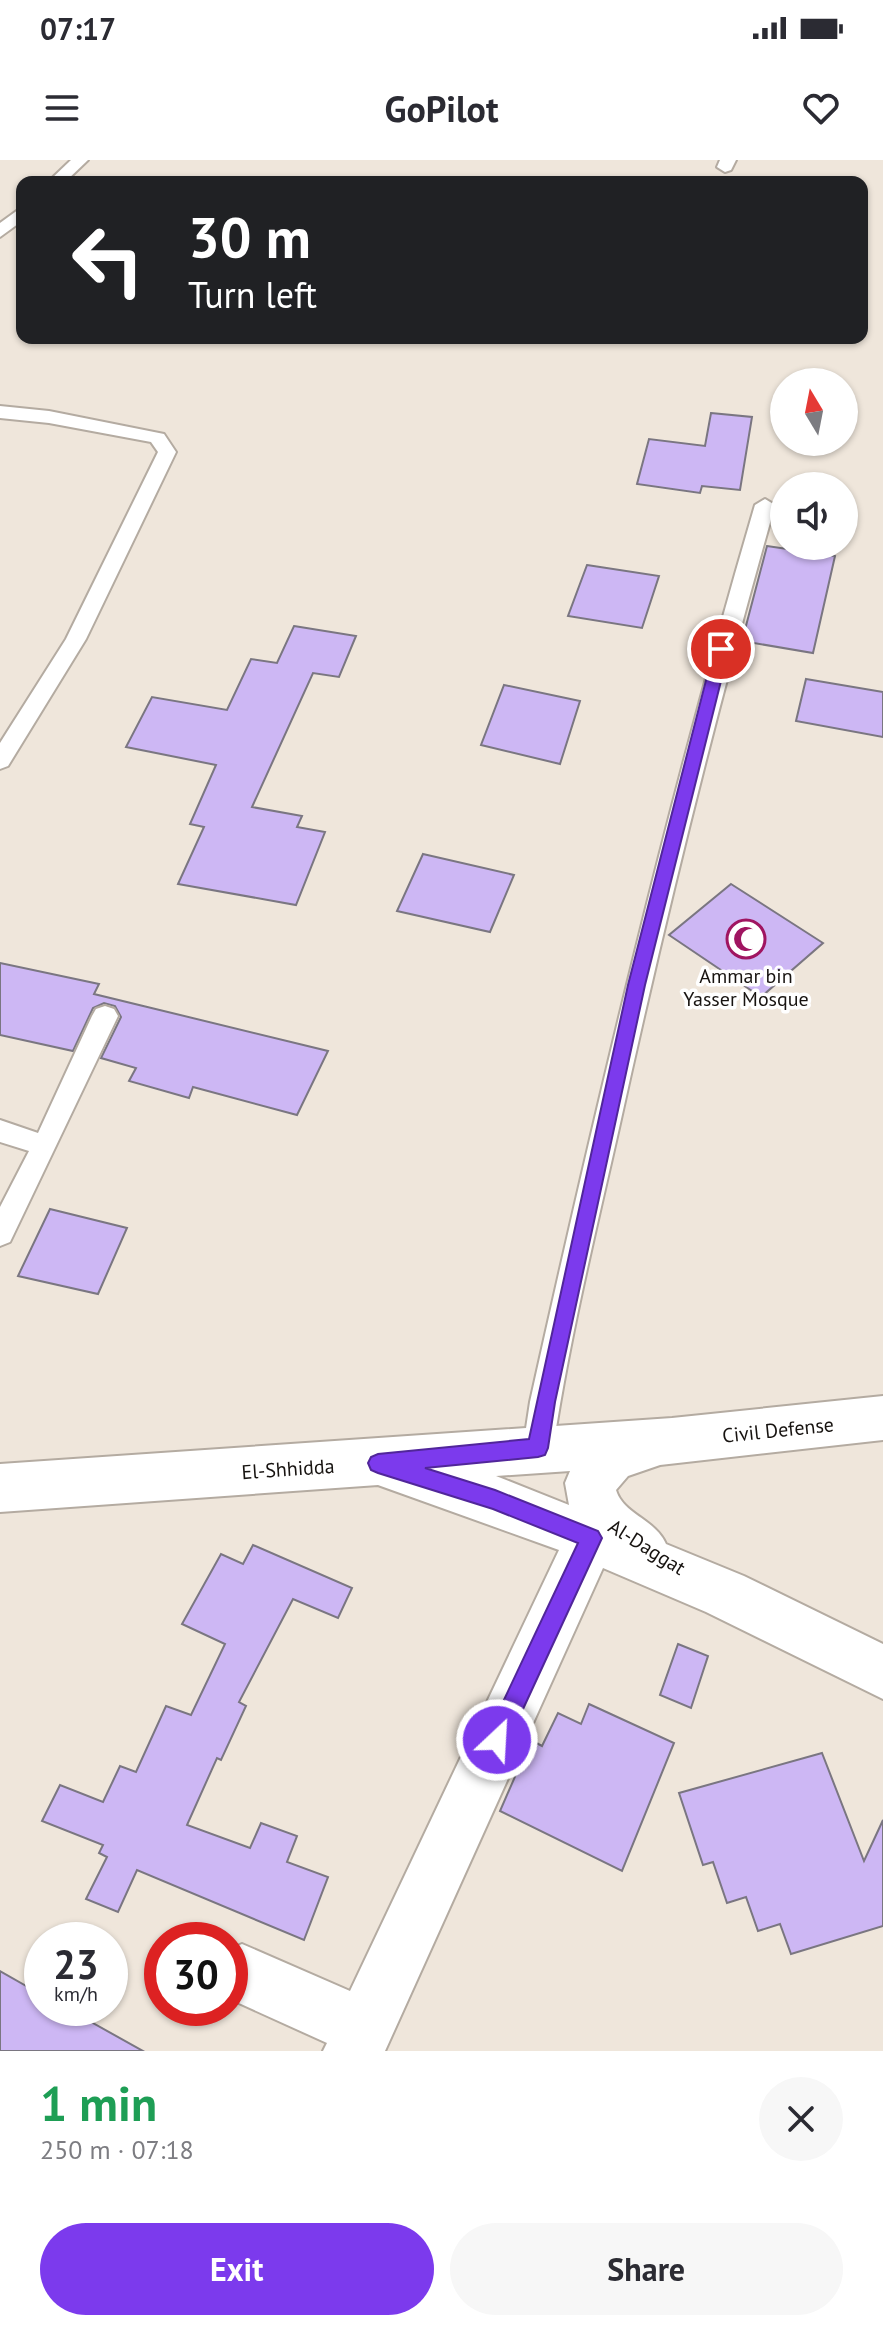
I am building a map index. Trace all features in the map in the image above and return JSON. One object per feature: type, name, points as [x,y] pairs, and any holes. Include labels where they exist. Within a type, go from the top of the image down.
[{"type":"street","name":"Civil Defense","points":[[672,1441],[883,1418]]},
{"type":"street","name":"El-Shhidda","points":[[0,1488],[672,1441]]},
{"type":"street","name":"Al-Daggat","points":[[672,1441],[611,1459],[590,1483],[591,1499],[600,1517],[615,1530],[725,1594]]},
{"type":"street","name":"Al-Daggat","points":[[378,1463],[495,1500],[591,1538],[725,1594],[883,1672]]},
{"type":"street","points":[[248,1977],[359,2040],[591,1538]]},
{"type":"lane","points":[[63,176],[80,160]]},
{"type":"lane","points":[[0,232],[16,217]]},
{"type":"lane","points":[[0,412],[49,417],[157,438],[167,452],[76,639],[0,761]]},
{"type":"lane","points":[[538,1448],[545,1402],[637,985],[721,649],[765,505]]},
{"type":"lane","points":[[0,1234],[105,1016]]},
{"type":"lane","points":[[0,1131],[45,1146]]},
{"type":"building","points":[[711,413],[752,417],[740,490],[702,486],[700,493],[637,484],[649,439],[705,446]]},
{"type":"building","points":[[767,546],[770,546],[770,560],[834,560],[813,653],[742,641]]},
{"type":"building","points":[[587,565],[659,576],[642,628],[568,616]]},
{"type":"building","points":[[294,626],[356,636],[339,677],[313,673],[252,807],[302,816],[297,827],[325,832],[296,905],[178,884],[204,827],[190,824],[216,765],[126,747],[152,697],[227,710],[251,659],[277,663]]},
{"type":"building","points":[[806,679],[883,692],[883,737],[796,721]]},
{"type":"building","points":[[504,685],[580,701],[560,764],[481,745]]},
{"type":"building","points":[[423,854],[514,875],[490,932],[397,911]]},
{"type":"building","name":"Ammar bin Yasser Mosque","points":[[731,884],[823,943],[761,997],[669,935]]},
{"type":"building","points":[[0,963],[99,984],[94,994],[328,1051],[297,1115],[193,1087],[189,1098],[129,1081],[136,1068],[101,1058],[121,1017],[115,1006],[104,1003],[93,1008],[73,1051],[0,1035]]},
{"type":"building","points":[[50,1209],[127,1228],[98,1294],[18,1276]]},
{"type":"building","points":[[253,1545],[352,1588],[338,1618],[293,1599],[239,1702],[246,1706],[221,1760],[217,1758],[187,1825],[250,1848],[261,1823],[297,1836],[287,1862],[328,1877],[304,1940],[137,1870],[118,1912],[86,1899],[107,1857],[99,1853],[103,1845],[42,1821],[60,1785],[103,1802],[120,1766],[136,1772],[166,1706],[191,1715],[225,1644],[182,1624],[221,1554],[243,1564]]},
{"type":"building","points":[[678,1644],[708,1656],[691,1708],[660,1695]]},
{"type":"building","points":[[589,1704],[674,1743],[622,1871],[500,1811],[531,1740],[542,1746],[558,1713],[581,1724]]},
{"type":"building","points":[[822,1753],[864,1861],[883,1820],[883,1926],[791,1954],[780,1924],[758,1931],[746,1897],[727,1903],[713,1862],[703,1865],[679,1793]]},
{"type":"building","points":[[0,1971],[24,1985],[24,2026],[98,2026],[143,2051],[0,2051]]},
{"type":"place","name":"Ammar bin Yasser Mosque","points":[[746,939]]},
{"type":"route","points":[[497,1740],[591,1538],[495,1500],[378,1463],[538,1448],[582,1227],[637,985],[721,649]]}]
